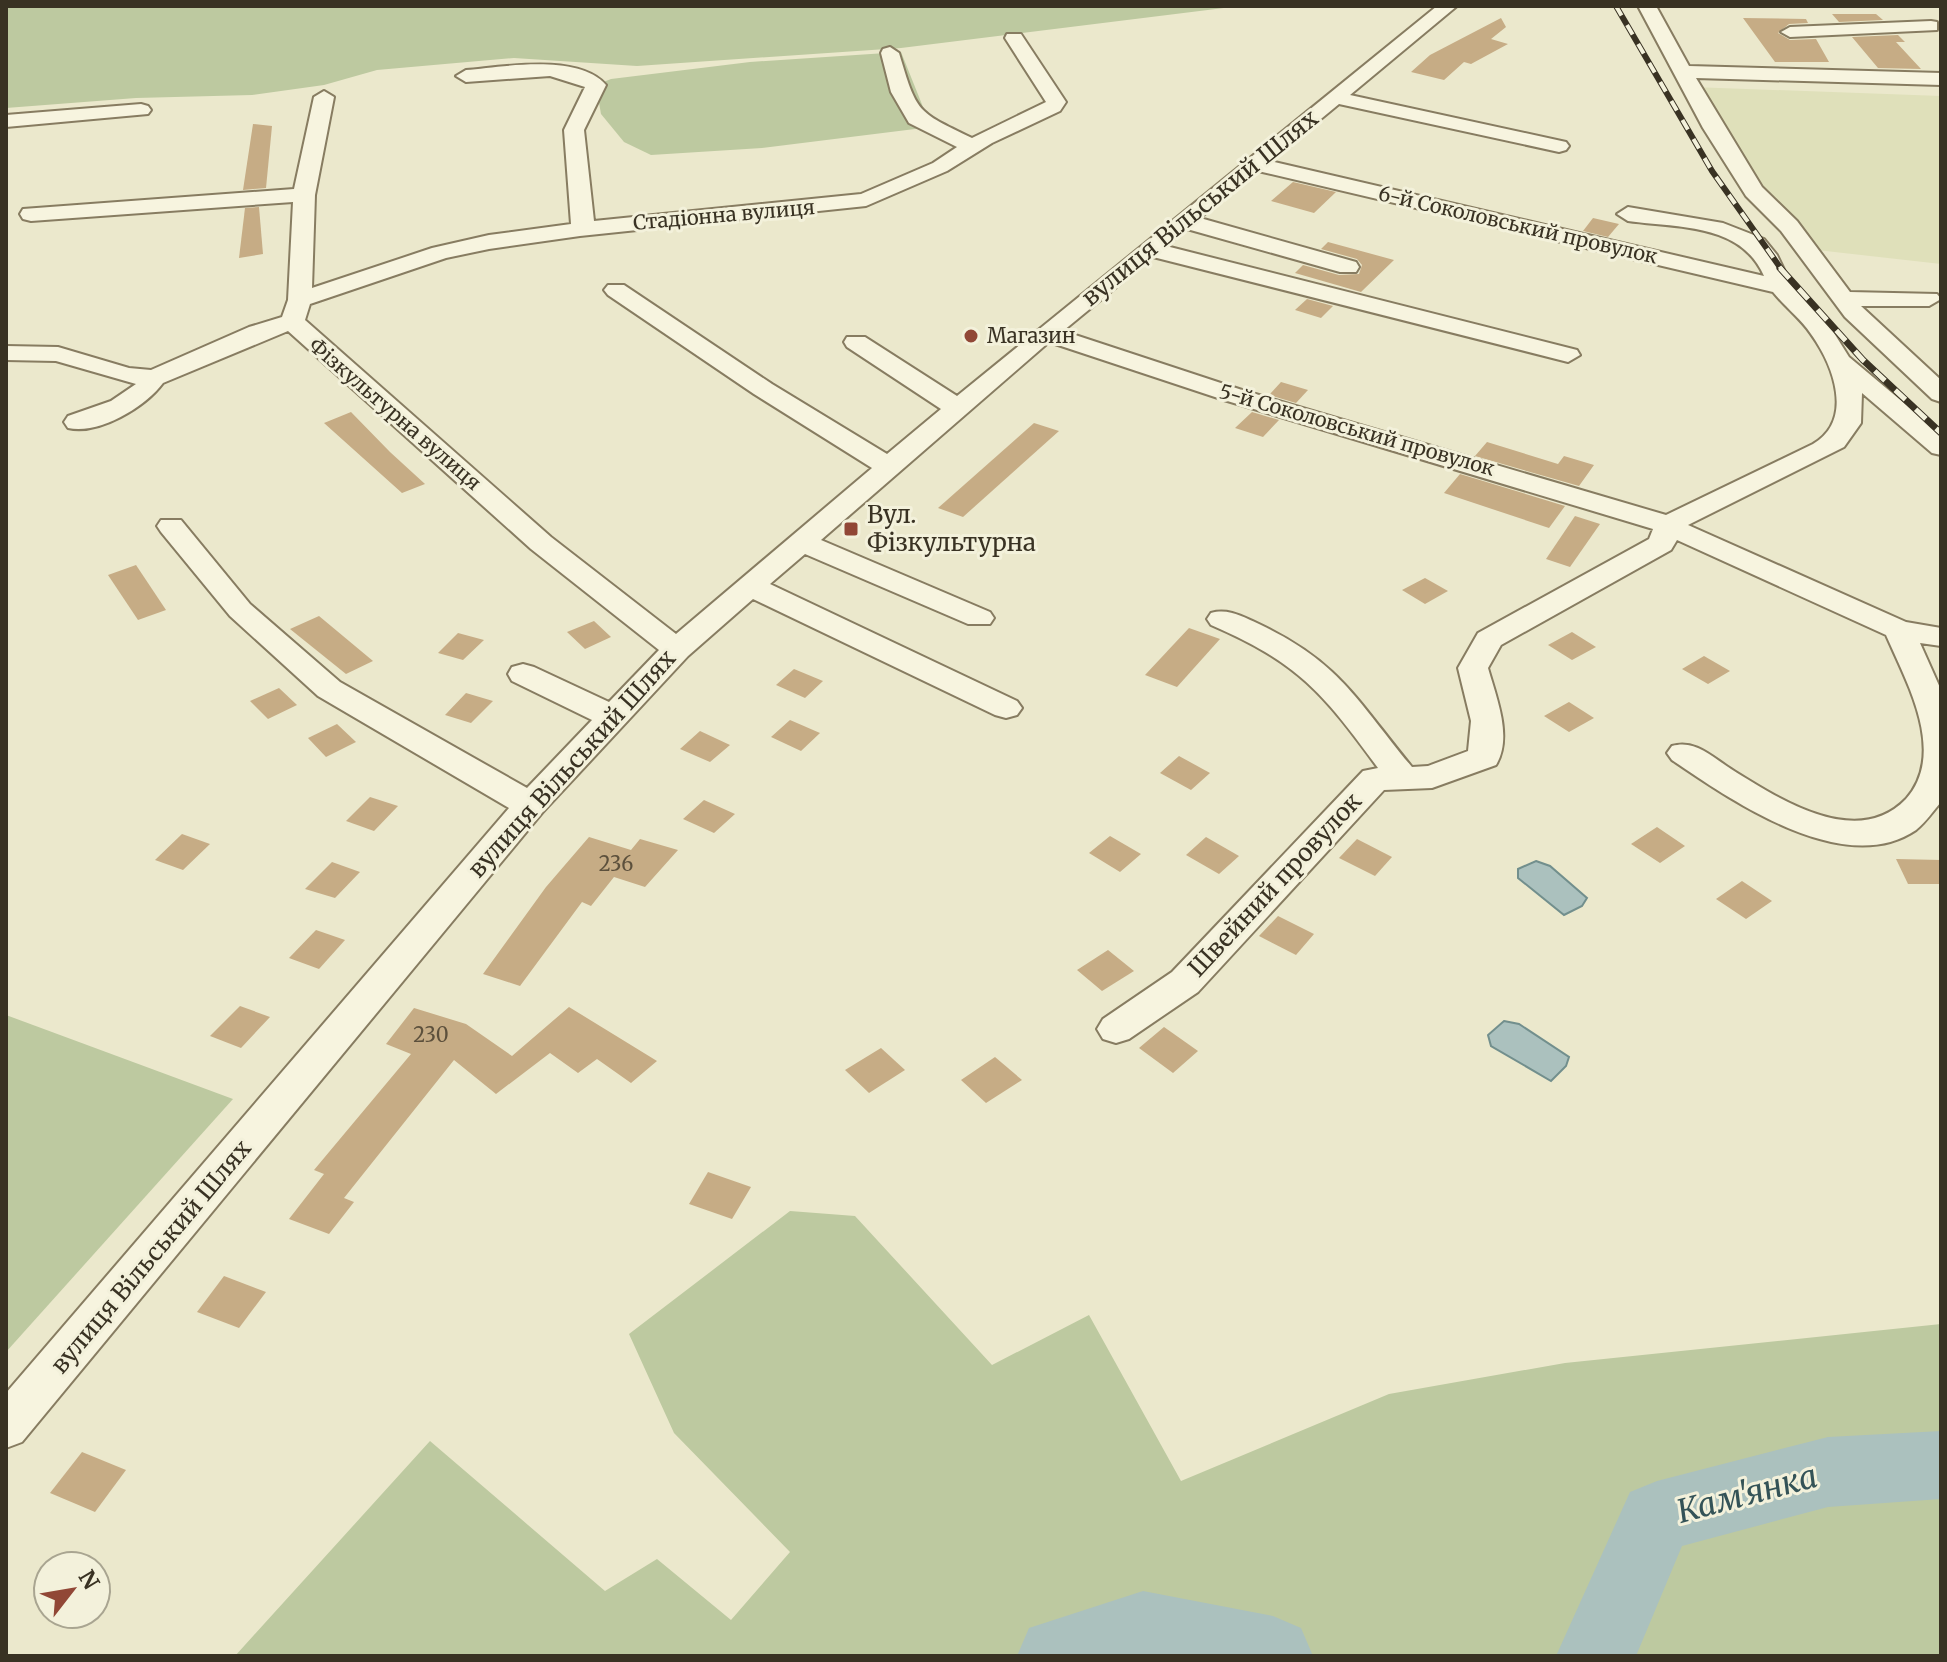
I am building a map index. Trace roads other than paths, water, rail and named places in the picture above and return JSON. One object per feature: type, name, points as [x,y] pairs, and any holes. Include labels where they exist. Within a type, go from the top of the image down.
[{"type":"street","name":"вулиця Вільський Шлях","points":[[6,1427],[530,805],[677,649],[1045,333],[1448,6]]},
{"type":"street","points":[[1647,6],[1713,128],[1754,191],[1789,226],[1844,299],[1886,346],[1941,394]]},
{"type":"street","points":[[1928,28],[1935,11],[1929,6]]},
{"type":"street","points":[[1867,9],[1928,28]]},
{"type":"street","points":[[1790,32],[1928,28]]},
{"type":"street","name":"Стадіонна вулиця","points":[[77,422],[119,408],[145,391],[154,378],[258,332],[296,311],[463,247],[580,229],[866,200],[940,167],[1053,107],[1056,102],[1014,38]]},
{"type":"street","points":[[890,53],[901,92],[916,119],[973,147]]},
{"type":"street","points":[[466,76],[557,70],[584,76],[596,85],[574,130],[583,220],[580,229]]},
{"type":"street","points":[[1684,72],[1941,79]]},
{"type":"street","points":[[296,311],[304,195],[324,97]]},
{"type":"street","points":[[1337,98],[1559,146]]},
{"type":"street","points":[[6,121],[141,110]]},
{"type":"street","name":"6-й Соколовський провулок","points":[[1255,164],[1781,287]]},
{"type":"street","points":[[31,214],[304,195]]},
{"type":"street","points":[[1628,214],[1747,238],[1762,250],[1776,270],[1781,287],[1814,321],[1838,360],[1852,406],[1841,435],[1784,471],[1690,509],[1668,526]]},
{"type":"street","points":[[1184,221],[1348,267]]},
{"type":"street","points":[[1149,249],[1568,355]]},
{"type":"street","points":[[616,290],[763,389],[889,467]]},
{"type":"street","points":[[1844,299],[1929,299]]},
{"type":"street","name":"Фізкультурна вулиця","points":[[296,311],[541,543],[677,649]]},
{"type":"street","name":"5-й Соколовський провулок","points":[[1045,333],[1233,395],[1391,438],[1646,516],[1899,630],[1941,637]]},
{"type":"street","points":[[856,342],[958,408]]},
{"type":"street","points":[[6,353],[58,354],[127,375],[154,378]]},
{"type":"street","points":[[1838,360],[1941,447]]},
{"type":"street","points":[[171,526],[240,610],[329,689],[530,805]]},
{"type":"street","name":"Швейний провулок","points":[[1116,1029],[1185,982],[1375,779],[1432,777],[1484,757],[1487,721],[1473,668],[1489,639],[1661,544],[1668,526]]},
{"type":"street","points":[[801,542],[979,618]]},
{"type":"street","points":[[750,586],[1006,708]]},
{"type":"street","points":[[1222,619],[1263,635],[1324,680],[1354,712],[1403,778]]},
{"type":"street","points":[[1683,753],[1794,820],[1859,835],[1898,825],[1928,797],[1941,759],[1937,716],[1899,630]]},
{"type":"street","points":[[523,674],[611,716]]},
{"type":"water","points":[[1536,861],[1550,866],[1587,898],[1582,906],[1564,915],[1518,878],[1518,869]]},
{"type":"water","points":[[1504,1021],[1519,1024],[1569,1057],[1566,1066],[1551,1081],[1491,1046],[1488,1035]]},
{"type":"waterway","name":"Кам'янка","points":[[1596,1656],[1657,1517],[1828,1472],[1941,1465]]},
{"type":"waterway","name":"Кам'янка","points":[[1057,1656],[1143,1630],[1273,1656]]},
{"type":"railway","points":[[1616,6],[1712,171],[1782,270]]},
{"type":"railway","points":[[1780,268],[1863,360],[1941,433]]},
{"type":"place","name":"Магазин","points":[[971,336]]},
{"type":"place","name":"Вул. Фізкультурна","points":[[851,529]]}]
